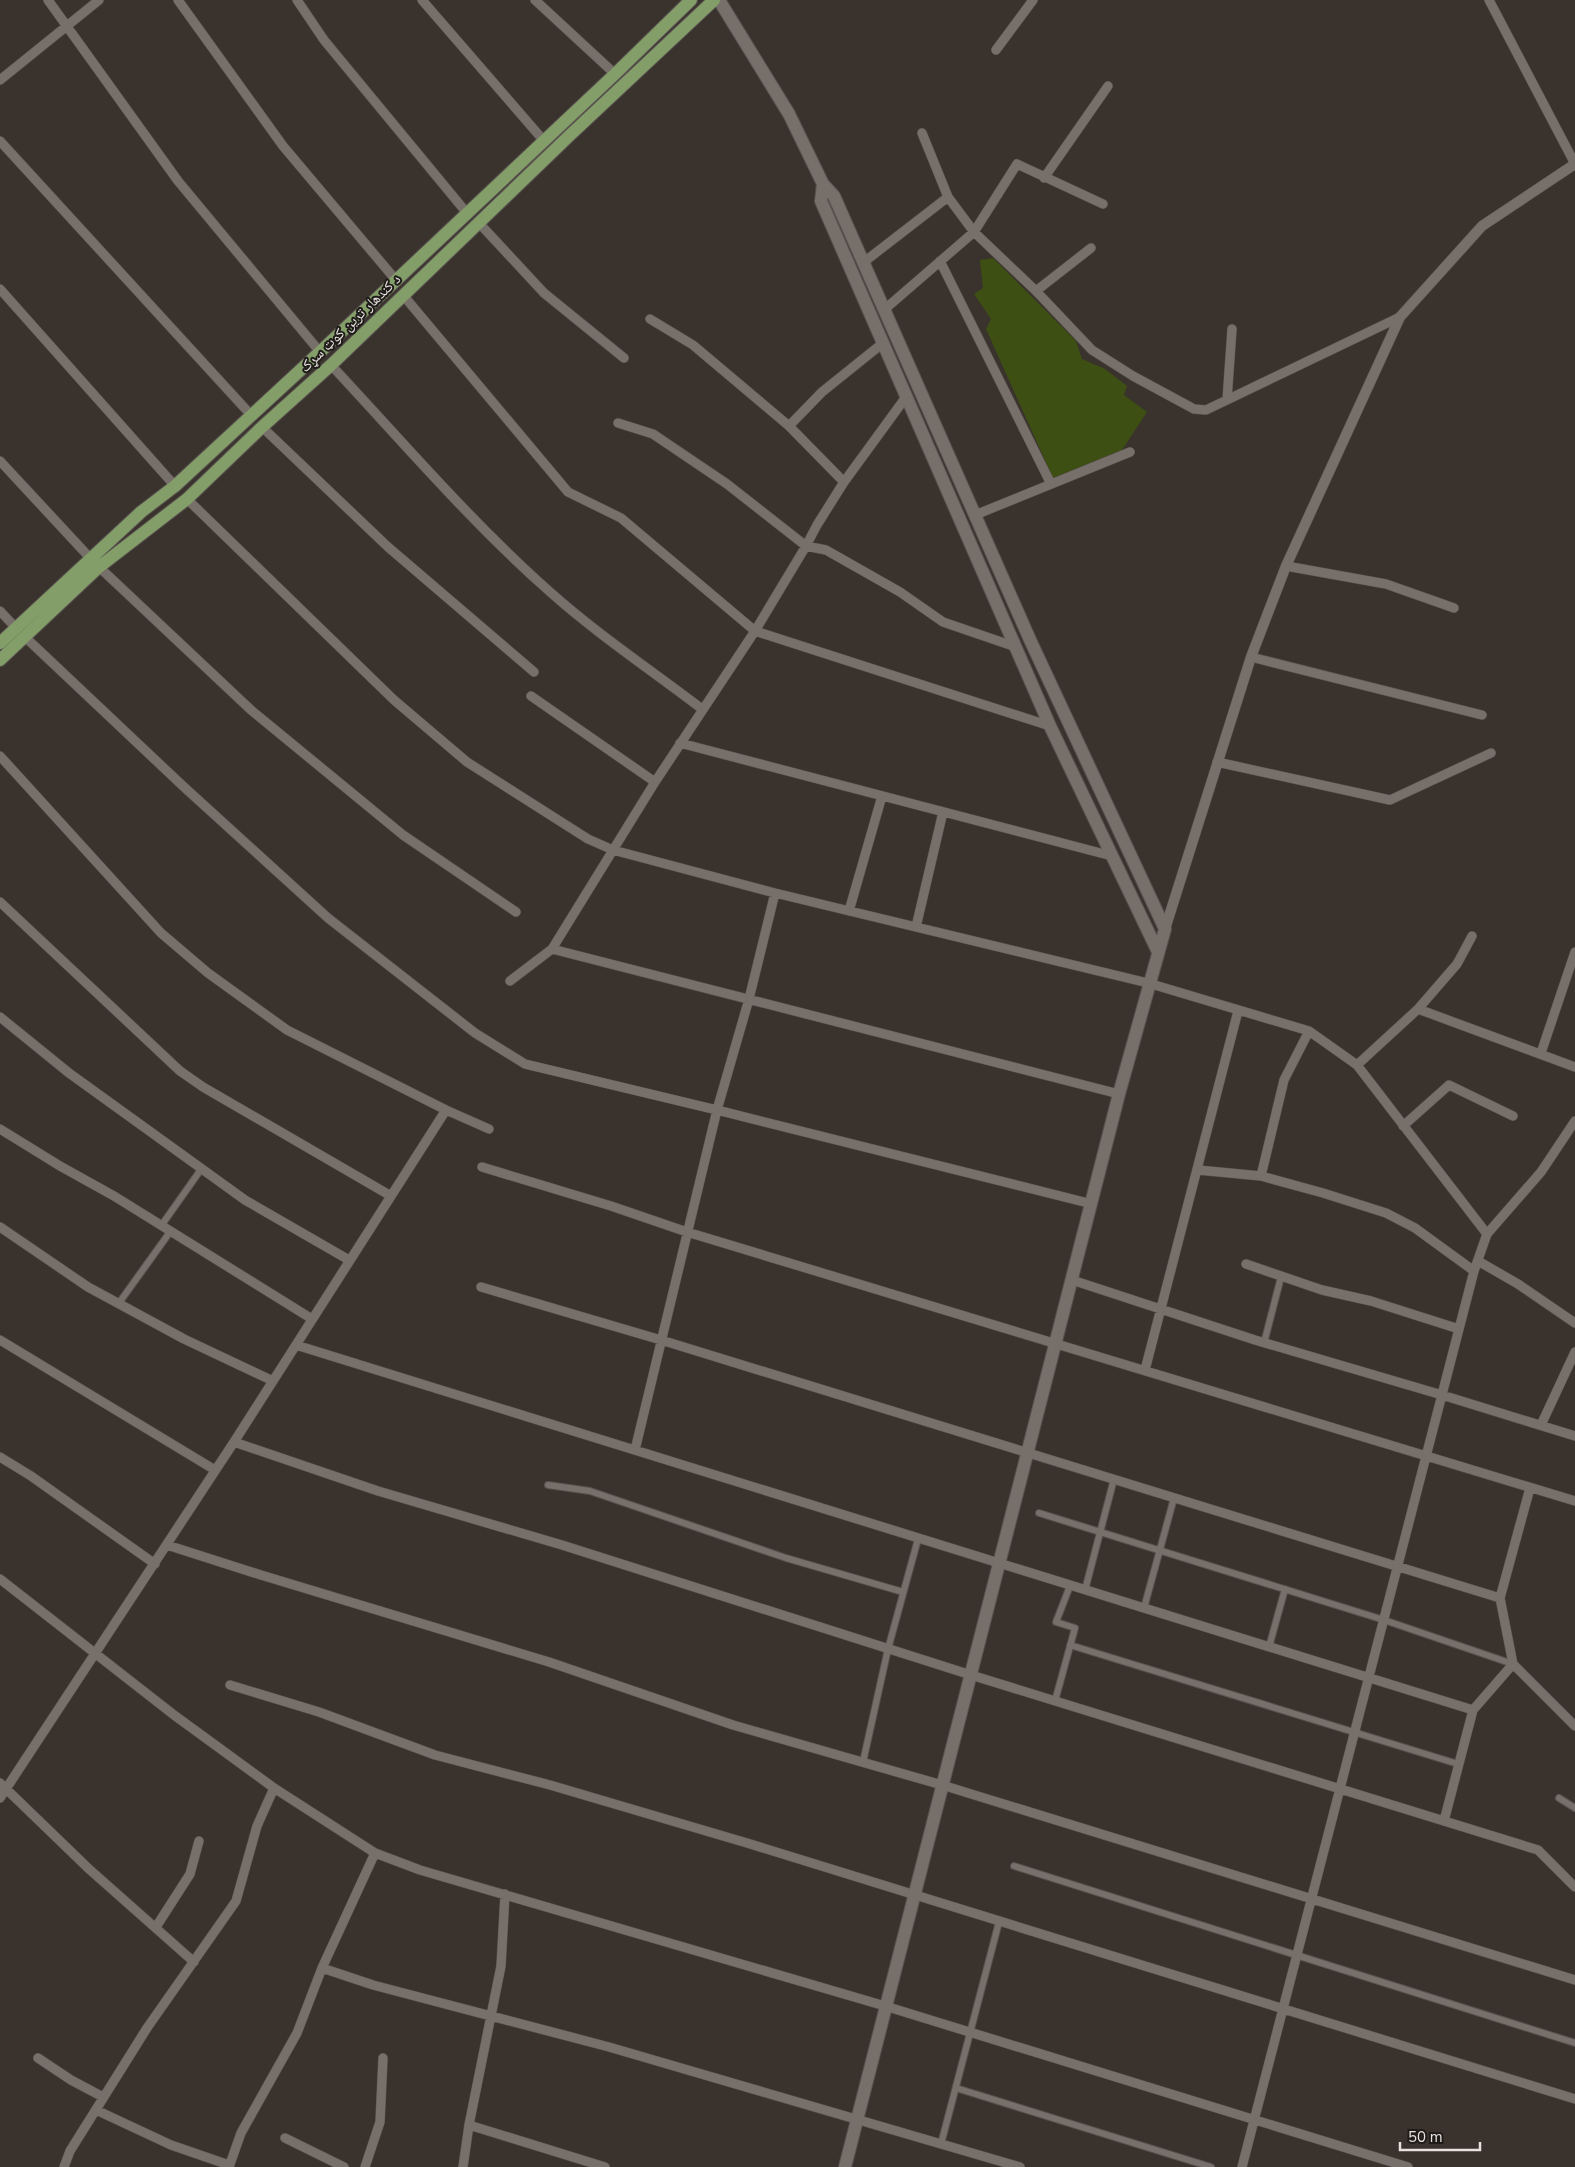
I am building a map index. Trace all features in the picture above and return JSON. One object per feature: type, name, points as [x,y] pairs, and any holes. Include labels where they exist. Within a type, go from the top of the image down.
[{"type":"main road","name":"د کندهار ترين کوټ سړک","points":[[0,660],[21,632],[95,563],[141,512],[175,486],[320,352],[691,0]]},
{"type":"main road","name":"د کندهار ترين کوټ سړک","points":[[95,563],[187,499],[262,427],[331,365],[569,136],[714,0]]},
{"type":"main road","points":[[719,0],[789,114],[823,184],[834,196],[1035,651],[1165,928],[1148,983],[1119,1094],[845,2167]]},
{"type":"main road","points":[[560,126],[569,136]]},
{"type":"main road","points":[[823,184],[821,201],[906,397],[1050,726],[1158,952]]},
{"type":"main road","points":[[175,486],[187,499]]},
{"type":"main road","name":"د کندهار ترين کوټ سړک","points":[[0,643],[21,632]]},
{"type":"street","points":[[48,0],[178,180],[320,352]]},
{"type":"street","points":[[0,80],[99,0]]},
{"type":"street","points":[[178,0],[283,146],[395,279]]},
{"type":"street","points":[[297,0],[324,40],[466,212]]},
{"type":"street","points":[[422,0],[544,141]]},
{"type":"street","points":[[535,0],[615,74]]},
{"type":"street","points":[[996,50],[1033,0]]},
{"type":"street","points":[[1165,928],[1251,657],[1286,566],[1400,317],[1482,226],[1575,164],[1489,0]]},
{"type":"street","points":[[1044,178],[1108,86]]},
{"type":"street","points":[[922,133],[948,197],[974,232],[1036,291],[1092,350],[1194,409],[1206,410],[1400,317]]},
{"type":"street","points":[[0,141],[251,415]]},
{"type":"street","points":[[885,309],[974,232],[1017,164],[1103,204]]},
{"type":"street","points":[[864,262],[948,197]]},
{"type":"street","points":[[479,223],[544,293],[624,358]]},
{"type":"street","points":[[1036,291],[1092,248]]},
{"type":"street","points":[[940,262],[1051,484]]},
{"type":"street","points":[[0,289],[175,486]]},
{"type":"street","points":[[403,295],[568,492],[622,518],[755,631],[1050,726]]},
{"type":"street","points":[[650,320],[693,345],[789,426],[844,482]]},
{"type":"street","points":[[1228,400],[1232,329]]},
{"type":"street","points":[[789,426],[822,392],[883,343]]},
{"type":"street","points":[[331,365],[498,543],[537,580],[603,635],[702,709]]},
{"type":"street","points":[[510,981],[552,949],[655,782],[755,631],[844,482],[906,397]]},
{"type":"street","points":[[618,423],[653,434],[726,484],[806,546],[826,550],[900,592],[943,622],[1016,647]]},
{"type":"street","points":[[262,427],[388,547],[534,672]]},
{"type":"street","points":[[975,515],[1130,452]]},
{"type":"street","points":[[0,462],[95,563],[251,710],[403,835],[516,912]]},
{"type":"street","points":[[187,499],[394,700],[467,762],[588,839],[613,850],[775,893],[1148,983],[1309,1031],[1357,1065],[1487,1234]]},
{"type":"street","points":[[1286,566],[1386,584],[1454,608]]},
{"type":"street","points":[[0,611],[184,787],[328,918],[474,1033],[525,1064],[1092,1204]]},
{"type":"street","points":[[1251,657],[1482,715]]},
{"type":"street","points":[[531,696],[655,782]]},
{"type":"street","points":[[680,743],[1112,856]]},
{"type":"street","points":[[1218,762],[1390,800],[1492,753]]},
{"type":"street","points":[[0,756],[161,933],[208,973],[287,1030],[446,1110],[489,1129]]},
{"type":"street","points":[[849,911],[882,796]]},
{"type":"street","points":[[916,927],[943,812]]},
{"type":"street","points":[[635,1450],[717,1110],[749,999],[775,893]]},
{"type":"street","points":[[0,902],[180,1071],[203,1087],[391,1196]]},
{"type":"street","points":[[1357,1065],[1418,1009],[1457,964],[1472,936]]},
{"type":"street","points":[[552,949],[1119,1094]]},
{"type":"street","points":[[1541,1053],[1571,977],[1575,952]]},
{"type":"street","points":[[1418,1009],[1575,1067]]},
{"type":"street","points":[[1145,1370],[1238,1010]]},
{"type":"street","points":[[0,1017],[69,1073],[245,1200],[349,1260]]},
{"type":"street","points":[[1260,1176],[1284,1080],[1309,1031]]},
{"type":"street","points":[[1403,1126],[1449,1086],[1513,1116]]},
{"type":"street","points":[[0,1798],[3,1785],[155,1564],[446,1110]]},
{"type":"street","points":[[1242,2167],[1474,1272],[1487,1234],[1541,1172],[1575,1121]]},
{"type":"street","points":[[0,1129],[312,1319]]},
{"type":"street","points":[[482,1167],[611,1206],[688,1232],[1575,1501]]},
{"type":"street","points":[[161,1226],[202,1168]]},
{"type":"street","points":[[1198,1170],[1260,1176],[1323,1192],[1386,1213],[1415,1228],[1474,1272]]},
{"type":"street","points":[[0,1227],[88,1286],[184,1339],[273,1381]]},
{"type":"street","points":[[119,1303],[170,1232]]},
{"type":"street","points":[[1478,1261],[1518,1284],[1575,1323]]},
{"type":"street","points":[[1246,1264],[1322,1290],[1371,1301],[1459,1329]]},
{"type":"street","points":[[1264,1343],[1281,1277]]},
{"type":"street","points":[[1072,1280],[1264,1343],[1575,1436]]},
{"type":"street","points":[[481,1287],[662,1340],[1500,1598]]},
{"type":"street","points":[[0,1340],[215,1470]]},
{"type":"street","points":[[296,1345],[1473,1710]]},
{"type":"street","points":[[1541,1425],[1575,1352]]},
{"type":"street","points":[[234,1442],[378,1491],[562,1545],[970,1675],[1538,1850],[1575,1887]]},
{"type":"street","points":[[0,1457],[31,1476],[155,1564]]},
{"type":"street","points":[[1085,1590],[1114,1479]]},
{"type":"street","points":[[548,1485],[590,1491],[786,1558],[904,1592]]},
{"type":"street","points":[[1513,1664],[1500,1598],[1530,1488]]},
{"type":"street","points":[[1144,1608],[1174,1498]]},
{"type":"street","points":[[1039,1513],[1159,1552],[1384,1620],[1513,1664],[1575,1726]]},
{"type":"street","points":[[863,1762],[888,1649],[918,1538]]},
{"type":"street","points":[[167,1545],[549,1662],[733,1725],[942,1785],[1575,1980]]},
{"type":"street","points":[[0,1579],[197,1732],[274,1788],[375,1853],[420,1870],[885,2006],[1408,2167]]},
{"type":"street","points":[[1055,1701],[1075,1628],[1056,1622],[1070,1586]]},
{"type":"street","points":[[1269,1647],[1285,1589]]},
{"type":"street","points":[[1070,1645],[1458,1764]]},
{"type":"street","points":[[1444,1821],[1473,1710],[1513,1664]]},
{"type":"street","points":[[230,1685],[319,1712],[435,1755],[560,1788],[747,1843],[1575,2099]]},
{"type":"street","points":[[3,1785],[89,1869],[194,1962]]},
{"type":"street","points":[[64,2167],[70,2151],[147,2028],[236,1901],[257,1826],[274,1788]]},
{"type":"street","points":[[1559,1798],[1575,1808]]},
{"type":"street","points":[[156,1927],[190,1874],[199,1841]]},
{"type":"street","points":[[96,2110],[171,2145],[229,2166],[241,2133],[297,2033],[322,1968],[375,1853]]},
{"type":"street","points":[[1014,1866],[1575,2043]]},
{"type":"street","points":[[463,2167],[469,2125],[501,1966],[505,1894]]},
{"type":"street","points":[[941,2144],[999,1922]]},
{"type":"street","points":[[322,1968],[373,1985],[492,2018],[609,2047],[857,2118],[1003,2165],[1020,2167]]},
{"type":"street","points":[[38,2058],[71,2080],[103,2097]]},
{"type":"street","points":[[365,2167],[380,2122],[384,2058]]},
{"type":"street","points":[[956,2088],[1211,2167]]},
{"type":"street","points":[[469,2125],[605,2167]]},
{"type":"street","points":[[285,2138],[344,2167]]},
{"type":"green space","points":[[993,258],[1076,341],[1082,359],[1105,369],[1127,386],[1124,395],[1147,412],[1122,450],[1053,478],[986,329],[991,319],[974,294],[983,288],[980,260]]}]
